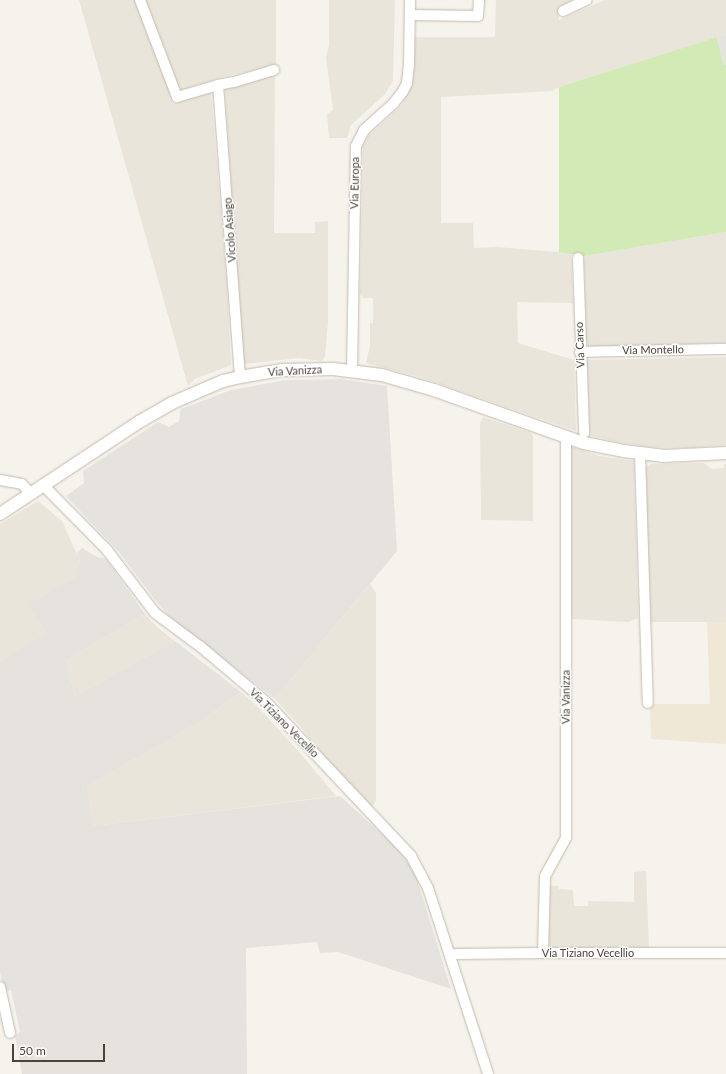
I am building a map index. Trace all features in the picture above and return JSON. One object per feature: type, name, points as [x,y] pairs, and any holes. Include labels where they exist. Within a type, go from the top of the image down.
[{"type":"street","points":[[140,0],[177,97],[218,84],[234,82],[274,70]]},
{"type":"street","name":"Via Europa","points":[[352,371],[356,146],[364,130],[393,104],[407,83],[409,65],[410,0]]},
{"type":"street","points":[[410,15],[478,16],[478,0]]},
{"type":"street","points":[[562,11],[587,0]]},
{"type":"street","name":"Vicolo Asiago","points":[[218,84],[240,376]]},
{"type":"street","name":"Via Carso","points":[[578,258],[580,352],[584,433]]},
{"type":"street","name":"Via Montello","points":[[580,352],[726,349]]},
{"type":"street","name":"Via Vanizza","points":[[0,514],[139,422],[172,403],[207,387],[240,376],[299,369],[352,371],[406,381],[566,437],[640,454],[670,456],[726,453]]},
{"type":"street","name":"Via Vanizza","points":[[543,952],[545,876],[566,838],[566,437]]},
{"type":"street","points":[[640,454],[648,703]]},
{"type":"street","points":[[0,480],[22,484],[31,494]]},
{"type":"street","name":"Via Tiziano Vecellio","points":[[43,485],[107,550],[155,613],[201,647],[266,702],[411,856],[428,888],[488,1074]]},
{"type":"street","name":"Via Tiziano Vecellio","points":[[450,956],[454,954],[543,952],[726,952]]},
{"type":"street","points":[[0,987],[10,1033]]},
{"type":"shaded area","points":[[79,0],[276,0],[276,65],[222,77],[170,94],[173,104],[211,92],[227,287],[231,365],[195,379],[188,386]]},
{"type":"shaded area","points":[[329,0],[395,0],[393,81],[385,94],[351,125],[347,138],[329,138],[327,114],[333,110],[326,58],[329,45]]},
{"type":"shaded area","points":[[496,0],[574,0],[558,7],[559,20],[605,0],[726,0],[726,34],[559,87],[552,91],[441,97],[441,223],[473,223],[474,248],[496,247],[571,253],[573,303],[517,302],[518,343],[574,360],[576,431],[420,377],[366,363],[370,346],[370,323],[373,323],[373,298],[363,298],[360,294],[363,146],[369,135],[402,105],[410,83],[414,37],[495,37]]},
{"type":"shaded area","points":[[726,34],[726,65],[724,65],[717,37]]},
{"type":"shaded area","points":[[275,74],[274,233],[315,233],[315,222],[328,221],[328,323],[325,356],[322,361],[299,358],[244,364],[237,294],[225,89]]},
{"type":"shaded area","points":[[726,232],[726,343],[589,347],[586,340],[584,256]]},
{"type":"shaded area","points":[[726,357],[726,445],[688,448],[650,447],[616,442],[589,435],[587,360]]},
{"type":"shaded area","points":[[340,379],[387,386],[397,551],[275,699],[170,617],[155,600],[119,552],[66,496],[84,483],[83,471],[158,422],[169,427],[179,421],[181,409],[231,390],[286,380]]},
{"type":"shaded area","points":[[483,417],[531,433],[533,436],[533,521],[481,520],[480,423]]},
{"type":"shaded area","points":[[570,446],[599,456],[634,461],[638,618],[629,622],[571,619]]},
{"type":"shaded area","points":[[704,463],[712,469],[724,468],[724,464],[726,464],[726,622],[646,622],[643,470],[651,464]]},
{"type":"shaded area","points":[[38,501],[62,521],[80,561],[74,578],[30,604],[48,633],[0,662],[0,524]]},
{"type":"shaded area","points":[[82,548],[97,557],[106,559],[145,614],[66,660],[75,696],[175,641],[241,692],[198,723],[87,786],[93,826],[340,796],[396,847],[415,873],[451,989],[338,952],[320,953],[317,942],[246,948],[247,1074],[22,1074],[15,1036],[20,1032],[11,990],[4,992],[0,972],[0,662],[47,633],[29,604],[74,578],[80,561],[77,553]]},
{"type":"shaded area","points":[[370,584],[376,593],[376,800],[370,810],[313,745],[307,734],[275,699]]},
{"type":"shaded area","points":[[145,614],[157,627],[175,641],[75,696],[66,660]]},
{"type":"shaded area","points":[[707,622],[726,622],[726,744],[651,739],[650,704],[710,704]]},
{"type":"shaded area","points":[[241,692],[258,707],[300,753],[336,796],[93,826],[87,786],[198,723]]},
{"type":"shaded area","points":[[646,871],[649,949],[631,947],[548,949],[546,886],[558,886],[559,889],[573,890],[574,906],[588,906],[588,901],[634,902],[634,872]]},
{"type":"green space","points":[[717,37],[724,65],[726,65],[726,232],[584,256],[559,252],[559,87]]}]
